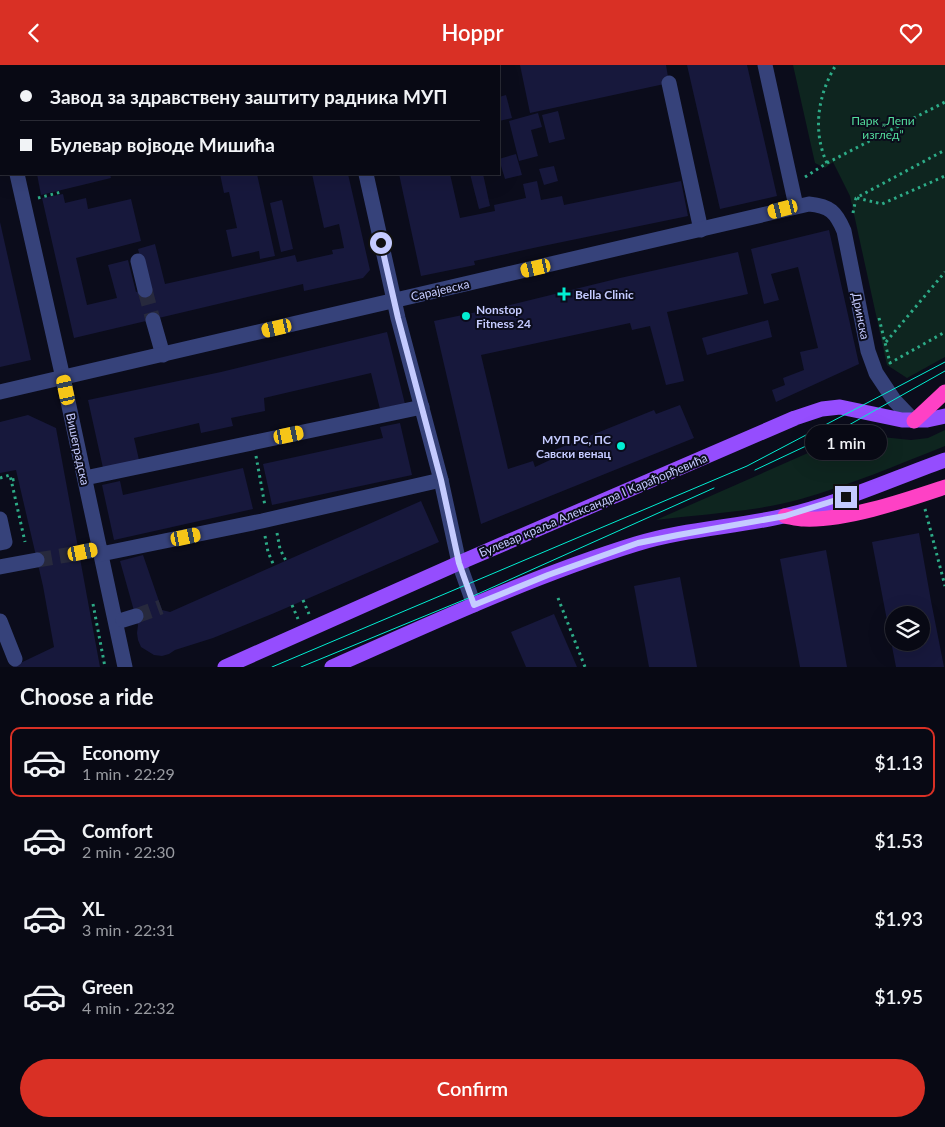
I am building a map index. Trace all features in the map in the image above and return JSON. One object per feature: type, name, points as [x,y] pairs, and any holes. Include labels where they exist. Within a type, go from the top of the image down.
[{"type":"highway","points":[[914,421],[945,392]]},
{"type":"highway","points":[[785,516],[804,519],[855,513],[945,487]]},
{"type":"main road","name":"Булевар краља Александра I Карађорђевића","points":[[225,667],[795,417],[822,409],[840,407],[883,417],[914,421],[945,415]]},
{"type":"main road","points":[[332,667],[548,575],[638,543],[785,516],[830,503],[945,460]]},
{"type":"street","points":[[765,65],[796,206]]},
{"type":"street","points":[[669,83],[701,230]]},
{"type":"street","name":"Вишеградска","points":[[17,175],[125,667]]},
{"type":"street","points":[[366,175],[394,301],[441,480],[459,563],[474,605]]},
{"type":"street","name":"Сарајевска","points":[[0,392],[701,230],[796,206],[809,204],[822,206]]},
{"type":"street","name":"Дринска","points":[[822,206],[831,210],[839,219],[844,231],[868,351],[876,373],[894,400],[914,421]]},
{"type":"street","points":[[138,261],[145,290]]},
{"type":"street","points":[[153,320],[163,355]]},
{"type":"street","points":[[85,478],[422,407]]},
{"type":"street","points":[[79,553],[100,551],[268,519],[441,480]]},
{"type":"street","points":[[0,519],[5,542],[0,543]]},
{"type":"street","points":[[0,567],[37,560]]},
{"type":"street","points":[[0,621],[15,659]]},
{"type":"path","points":[[827,163],[821,150],[819,115],[827,81],[836,65]]},
{"type":"path","points":[[800,180],[827,163],[945,102]]},
{"type":"path","points":[[852,215],[856,198],[945,150]]},
{"type":"path","points":[[856,198],[882,204],[945,176]]},
{"type":"path","points":[[32,199],[61,192]]},
{"type":"path","points":[[886,342],[945,272]]},
{"type":"path","points":[[879,315],[890,363],[945,332]]},
{"type":"path","points":[[253,443],[268,519]]},
{"type":"path","points":[[2,476],[10,475],[12,480],[26,541]]},
{"type":"path","points":[[12,480],[18,479]]},
{"type":"path","points":[[921,494],[945,586]]},
{"type":"path","points":[[280,549],[286,561]]},
{"type":"path","points":[[268,552],[274,566]]},
{"type":"path","points":[[558,598],[585,667]]},
{"type":"path","points":[[99,633],[105,667]]},
{"type":"green space","name":"Парк „Лепи изглед”","points":[[793,65],[945,65],[945,357],[907,378],[887,365],[850,196],[833,162],[825,168],[815,163]]},
{"type":"green space","points":[[945,430],[945,446],[801,499],[765,507],[656,520],[842,438],[862,435],[911,440],[928,438]]},
{"type":"building","points":[[520,65],[666,65],[669,83],[530,113]]},
{"type":"building","points":[[687,65],[747,65],[777,196],[720,209]]},
{"type":"building","points":[[506,95],[512,118],[500,121],[500,97]]},
{"type":"building","points":[[558,111],[565,139],[549,143],[542,115]]},
{"type":"building","points":[[538,113],[542,127],[531,130],[538,156],[519,161],[509,121]]},
{"type":"building","points":[[516,154],[522,175],[505,179],[500,159]]},
{"type":"building","points":[[554,166],[558,181],[544,185],[539,169]]},
{"type":"building","points":[[37,175],[110,175],[111,178],[41,195]]},
{"type":"building","points":[[220,175],[257,175],[275,256],[260,259],[259,251],[232,257],[226,230],[237,228],[229,192],[224,193]]},
{"type":"building","points":[[312,175],[348,175],[370,270],[363,278],[304,291],[303,284],[74,338],[42,198],[63,194],[65,203],[86,198],[88,209],[131,199],[141,241],[76,258],[87,305],[117,298],[108,265],[128,260],[136,292],[148,289],[138,249],[155,244],[165,284],[295,255],[297,262],[333,254],[332,250],[344,248],[339,224],[324,228]]},
{"type":"building","points":[[399,175],[450,175],[460,218],[495,211],[494,205],[526,198],[523,184],[537,181],[541,200],[562,196],[564,205],[681,181],[688,216],[474,261],[475,265],[421,276]]},
{"type":"building","points":[[470,175],[483,175],[490,206],[479,209]]},
{"type":"building","points":[[282,200],[293,249],[281,252],[270,203]]},
{"type":"building","points":[[0,222],[31,360],[0,367]]},
{"type":"building","points":[[829,230],[859,364],[776,402],[772,390],[785,385],[783,378],[804,370],[800,352],[818,348],[798,267],[771,274],[779,300],[764,304],[751,249]]},
{"type":"building","points":[[738,252],[748,294],[667,312],[684,381],[666,385],[650,326],[632,330],[630,323],[481,355],[508,469],[533,461],[535,467],[550,460],[547,453],[654,410],[656,414],[680,405],[694,438],[481,524],[434,321]]},
{"type":"building","points":[[768,320],[772,337],[707,355],[702,338]]},
{"type":"building","points":[[387,332],[405,404],[380,409],[371,373],[264,398],[265,411],[231,418],[233,426],[201,433],[199,423],[134,438],[139,460],[103,468],[88,400],[221,372]]},
{"type":"building","points":[[28,415],[56,428],[100,667],[12,667],[54,647],[43,586],[16,470],[0,473],[0,422]]},
{"type":"building","points":[[400,423],[412,475],[272,505],[263,464],[383,438],[380,427]]},
{"type":"building","points":[[243,468],[253,509],[114,540],[102,485],[120,481],[123,495]]},
{"type":"building","points":[[421,501],[439,542],[272,614],[213,638],[175,650],[169,654],[162,656],[154,655],[141,647],[137,633],[138,625],[120,561],[143,555],[162,610],[170,612]]},
{"type":"building","points":[[919,533],[944,667],[896,667],[893,651],[930,651],[930,606],[885,606],[885,610],[872,542]]},
{"type":"building","points":[[826,550],[847,667],[800,667],[780,559]]},
{"type":"building","points":[[680,577],[697,667],[649,667],[634,586]]},
{"type":"building","points":[[554,614],[577,667],[526,667],[511,632]]},
{"type":"tunnel","points":[[145,290],[153,320]]},
{"type":"tunnel","points":[[37,560],[79,553]]},
{"type":"tunnel","points":[[136,616],[161,607]]},
{"type":"tram line","points":[[272,667],[747,466],[945,362]]},
{"type":"tram line","points":[[755,470],[840,430],[945,371]]},
{"type":"tram line","points":[[301,667],[471,597],[714,488]]},
{"type":"place","name":"Bella Clinic","points":[[564,294]]},
{"type":"place","name":"Nonstop Fitness 24","points":[[466,316]]},
{"type":"place","name":"МУП РС, ПС Савски венац","points":[[621,446]]},
{"type":"route","points":[[381,243],[398,318],[441,480],[459,563],[474,605],[548,575],[638,543],[785,516],[846,497]]}]
